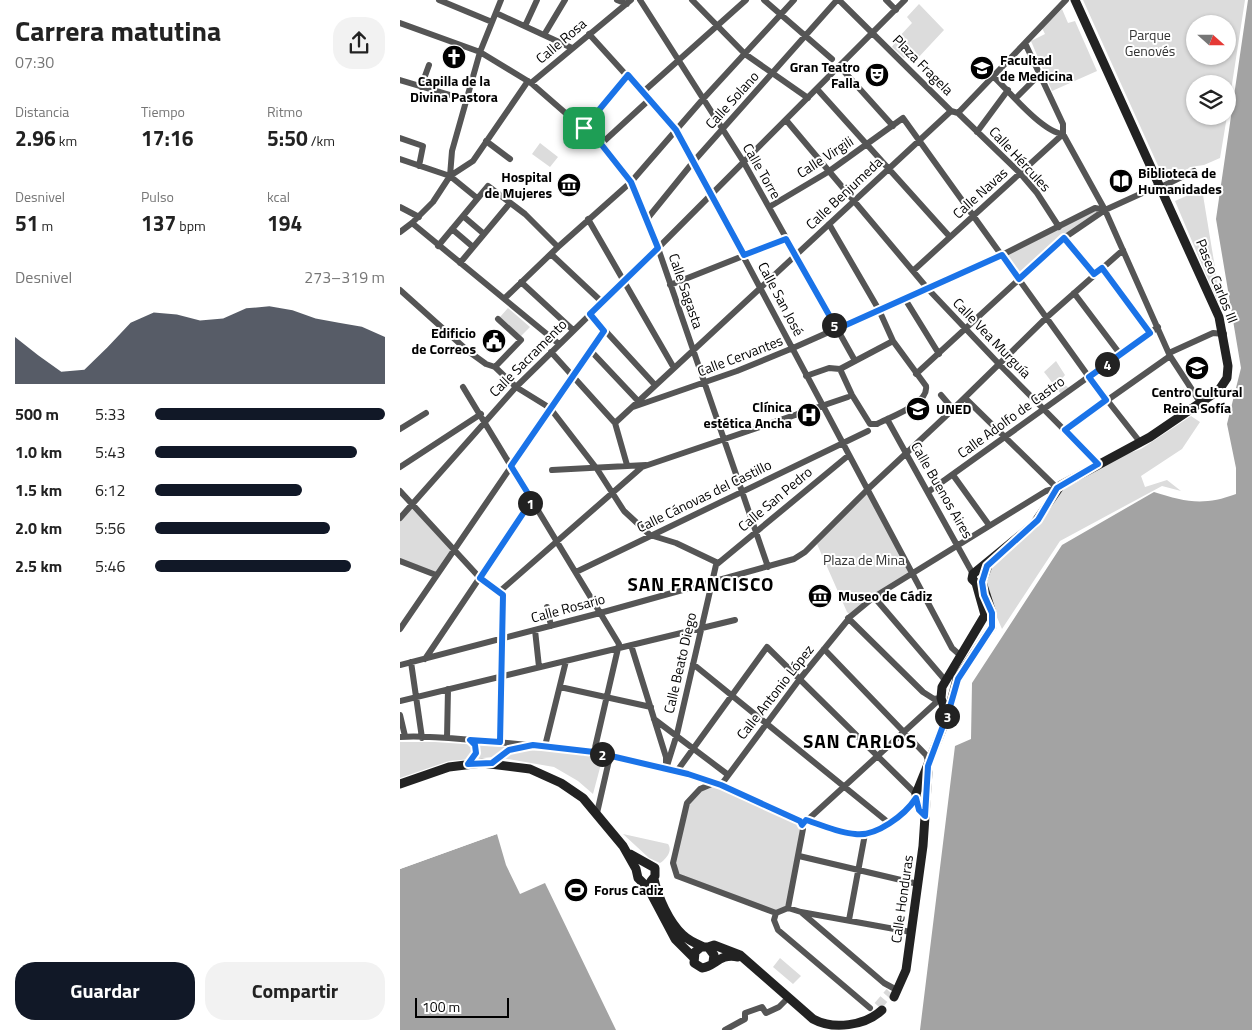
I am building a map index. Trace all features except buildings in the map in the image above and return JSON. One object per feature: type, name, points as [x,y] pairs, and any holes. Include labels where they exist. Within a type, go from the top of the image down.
[{"type":"street","points":[[439,0],[492,22]]},
{"type":"street","points":[[400,232],[419,217],[444,188],[450,176],[452,151],[480,52],[501,0]]},
{"type":"street","points":[[525,26],[537,0]]},
{"type":"street","points":[[544,35],[565,0]]},
{"type":"street","points":[[617,0],[629,2]]},
{"type":"street","name":"Calle Torre","points":[[640,0],[743,161],[854,359]]},
{"type":"street","points":[[692,0],[745,54],[808,98]]},
{"type":"street","points":[[643,92],[746,0]]},
{"type":"street","points":[[764,0],[780,16],[832,58]]},
{"type":"street","points":[[505,298],[588,219],[631,182],[703,99],[794,0]]},
{"type":"street","name":"Plaza Fragela","points":[[838,0],[955,112]]},
{"type":"street","name":"Calle Solano","points":[[647,219],[694,161],[838,0]]},
{"type":"street","points":[[886,0],[896,10]]},
{"type":"street","name":"Calle Sacramento","points":[[400,518],[483,417],[658,248],[710,193],[840,67],[905,0]]},
{"type":"street","name":"Calle Benjumeda","points":[[615,423],[888,169],[955,112],[993,76],[1066,0]]},
{"type":"street","name":"Paseo Carlos III","points":[[1075,0],[1215,307],[1224,334],[1228,372],[1219,390],[1200,402]]},
{"type":"street","name":"Calle Rosa","points":[[450,176],[473,161],[529,82],[629,2]]},
{"type":"street","points":[[496,13],[572,48]]},
{"type":"street","name":"Calle Sagasta","points":[[400,23],[480,52],[529,82],[601,144],[631,182],[658,248],[768,567]]},
{"type":"street","name":"Calle San José","points":[[589,34],[650,99],[676,130],[762,287],[806,376],[868,489]]},
{"type":"street","points":[[941,698],[934,699],[923,692],[850,617],[874,597],[958,544],[1046,491],[1057,488],[1140,442],[1200,402],[1169,355],[1105,210],[1063,134],[1063,124],[1025,43]]},
{"type":"street","points":[[421,86],[429,65]]},
{"type":"street","points":[[840,67],[893,126],[903,118],[1089,377],[1140,442]]},
{"type":"street","points":[[1016,98],[1040,74]]},
{"type":"street","points":[[584,128],[628,75]]},
{"type":"street","points":[[993,76],[1044,125],[1057,134],[1063,134]]},
{"type":"street","points":[[400,80],[467,100]]},
{"type":"street","points":[[817,89],[950,237]]},
{"type":"street","points":[[977,132],[1008,90]]},
{"type":"street","points":[[601,144],[650,99]]},
{"type":"street","name":"Calle Hércules","points":[[955,112],[1020,173],[1037,193],[1059,227]]},
{"type":"street","name":"Calle Vea Murguía","points":[[786,120],[853,202],[914,270],[913,272],[928,289],[1098,464]]},
{"type":"street","name":"Calle Virgili","points":[[769,207],[828,172],[893,126]]},
{"type":"street","name":"Calle Navas","points":[[914,270],[1063,134]]},
{"type":"street","points":[[400,138],[423,146],[419,166]]},
{"type":"street","points":[[486,141],[510,159]]},
{"type":"street","points":[[400,159],[450,176],[477,198]]},
{"type":"street","points":[[916,374],[1064,238],[1105,210],[1194,171]]},
{"type":"street","points":[[438,246],[488,186],[525,214],[558,247]]},
{"type":"street","points":[[460,262],[510,203]]},
{"type":"street","points":[[400,207],[419,217]]},
{"type":"street","name":"Calle Cervantes","points":[[633,408],[704,383],[793,348],[1002,255],[1095,208],[1105,210]]},
{"type":"street","points":[[463,216],[484,234]]},
{"type":"street","points":[[588,219],[625,280],[674,368]]},
{"type":"street","points":[[412,223],[559,344]]},
{"type":"street","points":[[829,224],[879,310],[893,341],[926,386],[924,398],[877,424],[868,422],[840,369]]},
{"type":"street","points":[[452,229],[473,247]]},
{"type":"street","points":[[1064,238],[1094,274]]},
{"type":"street","points":[[670,285],[786,239]]},
{"type":"street","points":[[961,656],[952,648],[868,489],[965,398],[1046,318],[1123,250]]},
{"type":"street","points":[[551,254],[602,302]]},
{"type":"street","points":[[1102,268],[1150,333]]},
{"type":"street","points":[[521,282],[573,330]]},
{"type":"street","points":[[400,290],[468,351],[486,364],[494,367],[516,387],[550,408],[596,469],[624,511],[650,535],[676,543],[718,564]]},
{"type":"street","points":[[1074,293],[1120,354]]},
{"type":"street","points":[[905,299],[939,354]]},
{"type":"street","points":[[590,314],[656,385]]},
{"type":"street","points":[[494,367],[521,340],[498,319]]},
{"type":"street","name":"Calle Adolfo de Castro","points":[[928,492],[1158,327]]},
{"type":"street","points":[[400,629],[604,331]]},
{"type":"street","points":[[1065,430],[1169,355],[1214,333],[1224,334]]},
{"type":"street","points":[[806,376],[829,368],[840,369],[854,359],[893,341]]},
{"type":"street","points":[[590,350],[639,402]]},
{"type":"street","points":[[551,352],[615,423],[627,465]]},
{"type":"street","points":[[463,387],[483,417],[619,647],[594,752]]},
{"type":"street","points":[[645,395],[650,402]]},
{"type":"street","points":[[941,396],[953,409]]},
{"type":"street","points":[[552,470],[596,469],[648,464],[848,397]]},
{"type":"street","points":[[965,398],[1057,488]]},
{"type":"street","points":[[400,429],[426,413]]},
{"type":"street","points":[[400,467],[483,417]]},
{"type":"street","name":"Calle Buenos Aires","points":[[887,419],[978,578]]},
{"type":"street","name":"Calle Cánovas del Castillo","points":[[576,572],[868,431]]},
{"type":"street","name":"Calle San Pedro","points":[[718,564],[849,455]]},
{"type":"street","points":[[499,592],[648,464]]},
{"type":"street","points":[[953,475],[989,525]]},
{"type":"street","points":[[947,716],[941,698],[945,680],[984,615],[978,578],[991,561],[1038,520],[1057,488]]},
{"type":"street","name":"Calle Rosario","points":[[400,665],[790,561],[805,552],[868,489]]},
{"type":"street","points":[[400,491],[480,578],[503,595],[500,742]]},
{"type":"street","points":[[425,659],[532,500]]},
{"type":"street","points":[[400,561],[436,575]]},
{"type":"street","name":"Calle Beato Diego","points":[[666,769],[677,734],[711,583],[718,564]]},
{"type":"street","points":[[400,716],[402,737],[500,742],[594,752],[677,771],[718,784],[800,821],[855,834],[865,834],[903,814],[916,796],[947,716],[958,679],[992,627],[992,613],[978,578]]},
{"type":"street","points":[[874,597],[945,680]]},
{"type":"street","points":[[547,607],[550,626]]},
{"type":"street","name":"Calle Antonio López","points":[[718,784],[798,680],[850,617]]},
{"type":"street","points":[[400,701],[735,620]]},
{"type":"street","points":[[535,630],[539,667]]},
{"type":"street","points":[[631,645],[666,757],[666,769]]},
{"type":"street","points":[[677,771],[767,647],[916,796],[919,810],[925,816]]},
{"type":"street","points":[[824,649],[928,757],[928,766]]},
{"type":"street","points":[[545,746],[566,661]]},
{"type":"street","points":[[411,662],[422,738]]},
{"type":"street","points":[[693,664],[889,823]]},
{"type":"street","points":[[560,687],[651,707]]},
{"type":"street","points":[[447,738],[448,689]]},
{"type":"street","points":[[788,908],[804,822],[843,784],[941,698]]},
{"type":"street","points":[[654,719],[677,734],[727,774]]},
{"type":"street","points":[[468,764],[476,753],[475,745],[470,740]]},
{"type":"street","points":[[492,763],[509,750],[533,745]]},
{"type":"street","points":[[597,813],[610,756]]},
{"type":"street","points":[[400,784],[449,767],[468,764],[492,763],[530,769],[551,777],[578,794],[597,813],[628,852],[637,873],[675,939],[693,957],[696,964],[702,968],[732,956],[744,958]]},
{"type":"street","name":"Calle Honduras","points":[[895,990],[906,970],[918,884],[928,766]]},
{"type":"street","points":[[718,784],[700,788],[687,803],[673,863],[677,876],[776,913],[788,908],[911,932]]},
{"type":"street","points":[[849,920],[865,834]]},
{"type":"street","points":[[628,852],[655,868],[654,879],[659,895],[675,926],[684,937],[706,947],[714,955],[713,962]]},
{"type":"street","points":[[799,856],[918,884]]},
{"type":"street","points":[[637,873],[638,867],[645,863]]},
{"type":"street","points":[[642,882],[649,882],[654,879]]},
{"type":"street","points":[[801,912],[884,983],[895,990]]},
{"type":"street","points":[[693,957],[697,949],[714,945],[744,958],[823,1027],[872,1018],[877,1008],[778,930],[774,920],[776,913]]},
{"type":"street","points":[[726,1030],[745,1020],[745,1013],[762,1007],[766,1014],[779,1007],[788,998]]},
{"type":"green space","name":"Parque Genovés","points":[[1083,0],[1245,0],[1236,58],[1236,15],[1186,15],[1186,65],[1235,65],[1233,75],[1186,75],[1186,125],[1226,125],[1220,158],[1204,165],[1190,167],[1183,173],[1165,181]]},
{"type":"green space","points":[[919,4],[944,30],[917,59],[910,52],[904,58],[892,47],[912,23],[907,17]]},
{"type":"green space","points":[[1062,9],[1068,23],[1075,21],[1097,71],[1052,91],[1031,41],[1045,34],[1042,28]]},
{"type":"green space","points":[[540,143],[558,157],[550,167],[532,154]]},
{"type":"green space","points":[[1202,189],[1221,304],[1219,305],[1175,201]]},
{"type":"green space","points":[[1095,208],[1105,210],[1064,238],[1019,279],[1002,255]]},
{"type":"green space","points":[[508,308],[530,327],[521,336],[500,317]]},
{"type":"green space","points":[[1056,361],[1065,375],[1060,381],[1069,388],[1061,394],[1044,372]]},
{"type":"green space","points":[[1191,416],[1200,422],[1182,449],[1141,476],[1145,487],[1167,480],[1181,491],[1162,486],[1060,541],[1002,629],[990,601],[985,575],[1042,520],[1056,497],[1067,486],[1118,457],[1141,449]]},
{"type":"green space","name":"Plaza de Mina","points":[[868,489],[912,573],[851,616],[847,612],[817,544]]},
{"type":"green space","points":[[408,505],[453,547],[437,578],[400,564],[400,514]]},
{"type":"green space","points":[[400,742],[435,742],[508,747],[494,757],[449,761],[400,778]]},
{"type":"green space","points":[[517,750],[553,751],[595,756],[601,764],[593,794],[578,781],[554,767],[502,758],[503,755]]},
{"type":"green space","points":[[714,783],[800,821],[803,829],[788,908],[776,913],[678,878],[673,863],[690,798]]},
{"type":"green space","points":[[623,834],[668,844],[669,852],[660,863],[649,858]]},
{"type":"green space","points":[[780,958],[801,976],[793,984],[773,967]]},
{"type":"shaded area","points":[[1248,0],[1252,0],[1252,1030],[920,1030],[955,746],[971,739],[972,683],[1062,545],[1154,492],[1195,501],[1214,500],[1236,494],[1236,468],[1227,424],[1241,368],[1216,219],[1230,125],[1236,125],[1236,82]]},
{"type":"shaded area","points":[[497,834],[506,865],[520,894],[545,883],[616,1030],[400,1030],[400,869]]},
{"type":"pier","points":[[495,832],[497,834],[400,869],[400,866]]},
{"type":"tunnel","points":[[878,1006],[890,992]]},
{"type":"place","name":"Capilla de la Divina Pastora","points":[[454,57]]},
{"type":"place","name":"Facultad de Medicina","points":[[982,68]]},
{"type":"place","name":"Gran Teatro Falla","points":[[877,75]]},
{"type":"place","name":"Biblioteca de Humanidades","points":[[1121,181]]},
{"type":"place","name":"Hospital de Mujeres","points":[[569,185]]},
{"type":"place","name":"Edificio de Correos","points":[[494,341]]},
{"type":"place","name":"Centro Cultural Reina Sofía","points":[[1197,368]]},
{"type":"place","name":"UNED","points":[[918,409]]},
{"type":"place","name":"Clínica estética Ancha","points":[[809,415]]},
{"type":"place","name":"Museo de Cádiz","points":[[820,596]]},
{"type":"place","name":"Forus Cadiz","points":[[576,890]]},
{"type":"district","name":"SAN FRANCISCO","points":[[701,584]]},
{"type":"district","name":"SAN CARLOS","points":[[860,741]]},
{"type":"route","points":[[628,75],[676,130],[744,255],[786,239],[837,329],[1002,255],[1019,279],[1064,238],[1094,274],[1102,268],[1150,333],[1089,377],[1106,400],[1065,430],[1098,464],[1057,488],[1038,520],[987,566],[982,582],[984,595],[992,613],[992,627],[958,679],[950,707],[928,766],[925,816],[919,810],[916,798],[910,807],[896,820],[865,834],[855,834],[806,820],[802,825],[800,821],[734,790],[688,774],[594,752],[545,746],[533,745],[514,748],[501,754],[492,763],[468,764],[476,756],[475,745],[470,740],[500,742],[503,595],[480,578],[532,500],[511,466],[604,331],[590,314],[658,248],[641,202],[631,182],[601,144],[584,128],[628,75]]}]
